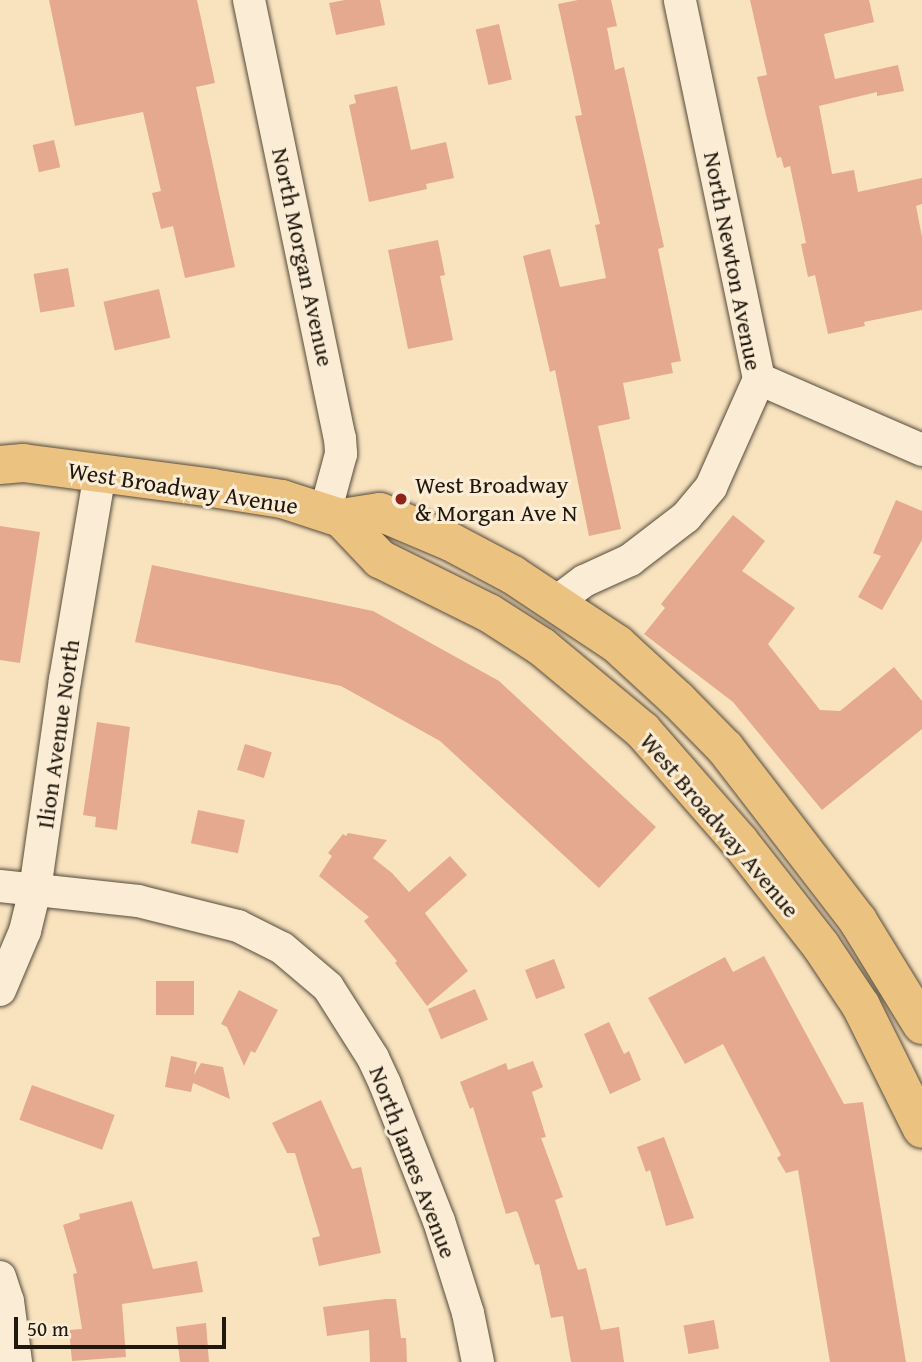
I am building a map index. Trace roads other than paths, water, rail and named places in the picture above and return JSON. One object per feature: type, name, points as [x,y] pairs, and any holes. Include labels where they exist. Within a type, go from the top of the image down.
[{"type":"main road","name":"West Broadway Avenue","points":[[8,461],[282,499],[333,516],[380,512],[451,542],[556,602],[617,644],[678,699],[725,748],[858,921],[922,1026]]},
{"type":"main road","name":"West Broadway Avenue","points":[[333,516],[380,559],[489,613],[532,640],[593,687],[643,731],[739,841],[821,946],[861,1006],[922,1129]]},
{"type":"street","name":"North Morgan Avenue","points":[[249,0],[340,438],[341,454],[333,516]]},
{"type":"street","name":"North Newton Avenue","points":[[556,602],[584,581],[630,560],[686,517],[711,487],[759,379],[680,0]]},
{"type":"street","points":[[759,379],[922,450]]},
{"type":"street","name":"Ilion Avenue North","points":[[0,990],[25,931],[35,890],[65,680],[100,473]]},
{"type":"street","name":"North James Avenue","points":[[0,886],[138,901],[238,926],[282,948],[328,987],[373,1058],[385,1084],[439,1221],[468,1313],[478,1362]]},
{"type":"street","points":[[0,1277],[8,1301],[16,1362]]},
{"type":"place","name":"West Broadway & Morgan Ave N","points":[[401,499]]}]
